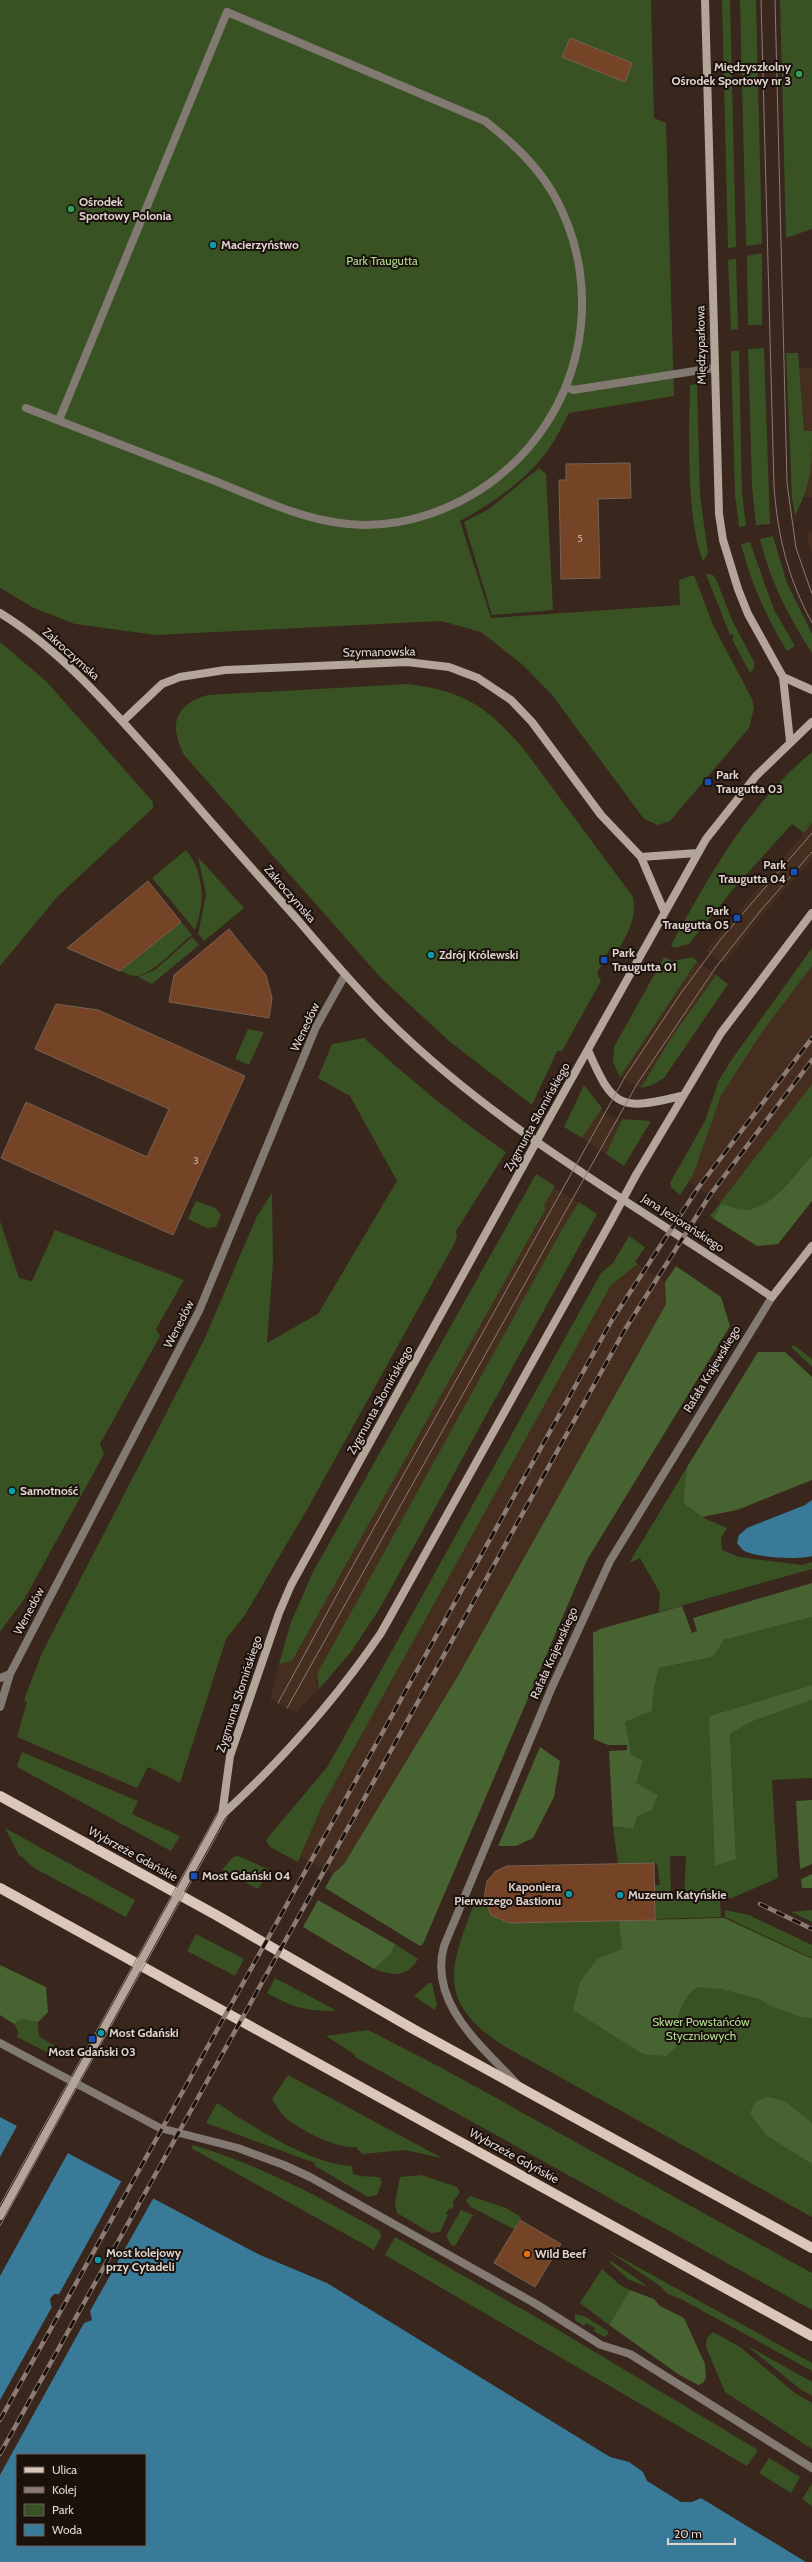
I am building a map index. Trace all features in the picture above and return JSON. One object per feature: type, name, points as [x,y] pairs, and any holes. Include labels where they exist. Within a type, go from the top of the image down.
[{"type":"main road","name":"Międzyparkowa","points":[[705,0],[717,486],[723,540],[748,614],[783,677],[790,741]]},
{"type":"main road","name":"Zakroczymska","points":[[0,613],[56,654],[123,721],[345,975],[389,1022],[439,1068],[580,1171]]},
{"type":"main road","name":"Szymanowska","points":[[123,721],[162,684],[180,677],[196,674],[225,670],[408,662],[449,667],[478,678],[511,700],[532,722],[601,815],[641,857],[664,911]]},
{"type":"main road","points":[[783,677],[812,690]]},
{"type":"main road","name":"Zygmunta Słomińskiego","points":[[222,1815],[230,1756],[279,1613],[292,1585],[697,853],[730,806],[790,741],[812,722]]},
{"type":"main road","points":[[641,857],[697,853]]},
{"type":"main road","points":[[0,2216],[222,1815],[266,1775],[362,1661],[381,1633],[681,1096],[732,1017],[812,913]]},
{"type":"main road","points":[[588,1050],[602,1083],[614,1096],[630,1104],[651,1103],[681,1096]]},
{"type":"main road","name":"Jana Jeziorańskiego","points":[[580,1171],[690,1241],[772,1297]]},
{"type":"main road","name":"Rafała Krajewskiego","points":[[772,1297],[812,1246]]},
{"type":"main road","name":"Wybrzeże Gdańskie","points":[[0,1796],[216,1915],[314,1974],[521,2087]]},
{"type":"main road","name":"Wybrzeże Gdyńskie","points":[[0,1888],[812,2336]]},
{"type":"main road","points":[[521,2087],[812,2248]]},
{"type":"street","points":[[26,408],[318,521],[341,524],[373,524],[412,519],[435,512],[480,490],[520,458],[536,438],[567,387],[578,345],[582,320],[579,268],[574,243],[554,196],[535,167],[520,150],[485,121],[227,12],[59,420]]},
{"type":"street","points":[[567,387],[579,389],[714,368]]},
{"type":"street","name":"Wenedów","points":[[0,1707],[10,1674],[200,1311],[316,1027],[345,975]]},
{"type":"street","name":"Rafała Krajewskiego","points":[[521,2087],[470,2034],[452,2008],[440,1968],[444,1946],[552,1687],[610,1561],[772,1297]]},
{"type":"street","points":[[0,1678],[10,1674]]},
{"type":"street","points":[[0,2043],[160,2128],[238,2148],[284,2165],[310,2177],[536,2304],[601,2345],[630,2354],[812,2468]]},
{"type":"shaded area","points":[[794,368],[812,368],[812,497],[797,497]]},
{"type":"shaded area","points":[[812,532],[812,554],[806,533]]},
{"type":"shaded area","points":[[812,823],[812,859],[765,912],[724,964],[706,951]]},
{"type":"shaded area","points":[[697,961],[716,975],[669,1041],[641,1088],[620,1077]]},
{"type":"shaded area","points":[[812,966],[812,1102],[737,1199],[719,1202],[689,1182],[721,1096],[762,1032]]},
{"type":"shaded area","points":[[600,1110],[621,1122],[606,1154],[582,1138]]},
{"type":"shaded area","points":[[554,1187],[579,1203],[566,1222],[316,1681],[319,1689],[296,1713],[270,1699],[279,1664],[292,1661],[545,1208],[544,1206]]},
{"type":"shaded area","points":[[638,1264],[665,1282],[666,1304],[459,1674],[344,1864],[333,1874],[301,1857],[322,1806],[611,1285]]},
{"type":"green space","name":"Park Traugutta","points":[[0,0],[651,0],[654,118],[666,123],[674,396],[569,413],[550,448],[515,485],[483,508],[460,521],[491,618],[680,605],[679,580],[694,575],[713,625],[752,699],[754,708],[749,728],[670,821],[658,825],[644,819],[552,695],[523,665],[481,632],[441,621],[156,635],[75,624],[34,608],[0,588]]},
{"type":"green space","points":[[722,0],[730,0],[736,247],[728,248]]},
{"type":"green space","points":[[740,0],[756,0],[762,244],[746,246]]},
{"type":"green space","points":[[780,0],[812,0],[812,229],[786,238]]},
{"type":"green space","points":[[762,253],[762,325],[748,325],[747,256]]},
{"type":"green space","points":[[736,259],[738,329],[731,330],[728,260]]},
{"type":"green space","points":[[764,348],[770,524],[756,525],[752,486],[748,349]]},
{"type":"green space","points":[[731,351],[739,351],[742,493],[746,526],[739,527],[735,495]]},
{"type":"green space","points":[[786,353],[798,353],[804,431],[812,431],[810,475],[805,493],[795,516],[792,498]]},
{"type":"green space","points":[[697,384],[700,496],[708,553],[703,561],[694,522],[690,475],[690,385]]},
{"type":"green space","points":[[539,468],[546,474],[553,610],[492,615],[464,522],[489,509]]},
{"type":"green space","points":[[773,536],[787,583],[812,634],[812,653],[781,598],[764,554],[760,539]]},
{"type":"green space","points":[[750,542],[774,610],[795,646],[787,651],[772,625],[749,572],[741,544]]},
{"type":"green space","points":[[706,574],[713,575],[716,579],[732,620],[754,662],[754,668],[750,673],[732,639],[734,638],[732,634],[730,635]]},
{"type":"green space","points":[[0,642],[47,682],[153,802],[153,808],[58,896],[0,966]]},
{"type":"green space","points":[[408,684],[428,687],[459,696],[485,711],[510,733],[523,748],[633,897],[633,917],[626,935],[620,947],[610,949],[597,973],[601,981],[562,1051],[557,1051],[532,1105],[449,1041],[382,979],[184,755],[179,744],[176,725],[182,710],[188,704],[208,695]]},
{"type":"green space","points":[[812,752],[812,823],[804,833],[792,824],[735,887],[689,944],[674,948],[671,945],[700,892],[732,842],[768,795]]},
{"type":"green space","points":[[186,850],[197,869],[200,879],[202,899],[195,930],[152,878]]},
{"type":"green space","points":[[198,857],[244,908],[204,941],[198,934],[206,894]]},
{"type":"green space","points":[[181,922],[192,935],[165,959],[150,971],[142,975],[130,975],[121,971]]},
{"type":"green space","points":[[192,937],[199,945],[152,984],[138,977],[155,970]]},
{"type":"green space","points":[[812,948],[812,966],[762,1032],[721,1096],[693,1175],[680,1195],[671,1187],[670,1183],[705,1121],[719,1080],[732,1059]]},
{"type":"green space","points":[[664,957],[672,961],[692,957],[697,961],[620,1077],[613,1062],[614,1047]]},
{"type":"green space","points":[[716,975],[728,984],[664,1078],[652,1085],[641,1088],[669,1041]]},
{"type":"green space","points":[[248,1029],[264,1032],[249,1065],[235,1059]]},
{"type":"green space","points":[[364,1038],[434,1098],[469,1126],[506,1152],[456,1231],[457,1237],[453,1246],[309,1506],[245,1615],[226,1639],[180,1783],[148,1767],[137,1788],[17,1737],[27,1702],[24,1700],[42,1653],[204,1340],[257,1216],[272,1193],[273,1262],[267,1343],[318,1314],[397,1181],[350,1096],[318,1078],[332,1044]]},
{"type":"green space","points":[[812,1084],[812,1155],[791,1180],[766,1203],[756,1208],[746,1210],[721,1205],[714,1219],[710,1216]]},
{"type":"green space","points":[[584,1085],[602,1108],[582,1138],[564,1127]]},
{"type":"green space","points":[[622,1119],[651,1121],[624,1166],[606,1154]]},
{"type":"green space","points":[[812,1155],[812,1201],[778,1244],[757,1246],[714,1219],[721,1204],[746,1210],[756,1208],[766,1203],[791,1180]]},
{"type":"green space","points":[[536,1174],[555,1186],[544,1206],[546,1208],[292,1661],[279,1664],[291,1622],[313,1572]]},
{"type":"green space","points":[[196,1201],[215,1208],[221,1215],[216,1227],[207,1228],[188,1219]]},
{"type":"green space","points":[[579,1202],[597,1214],[380,1608],[351,1652],[319,1689],[317,1674],[566,1222]]},
{"type":"green space","points":[[0,1221],[19,1278],[32,1281],[55,1230],[184,1280],[156,1329],[160,1336],[100,1444],[104,1454],[25,1598],[0,1632]]},
{"type":"green space","points":[[629,1236],[645,1247],[635,1262],[638,1264],[611,1285],[322,1806],[298,1862],[270,1847],[266,1840],[328,1766],[601,1273],[613,1263]]},
{"type":"green space","points":[[676,1266],[721,1297],[730,1326],[587,1560],[423,1944],[420,1946],[325,1888],[333,1874],[344,1864],[459,1674],[666,1304],[665,1282]]},
{"type":"green space","points":[[794,1345],[812,1359],[812,1367],[791,1347]]},
{"type":"green space","points":[[758,1352],[785,1352],[812,1377],[812,1480],[737,1510],[702,1517],[683,1503],[687,1467]]},
{"type":"green space","points":[[687,1467],[683,1503],[702,1517],[727,1528],[721,1538],[722,1550],[739,1557],[802,1565],[812,1562],[812,1569],[659,1612],[660,1593],[640,1558],[629,1563]]},
{"type":"green space","points":[[812,1583],[812,1617],[724,1640],[713,1657],[659,1668],[654,1689],[652,1711],[625,1722],[631,1754],[643,1761],[636,1783],[658,1795],[652,1810],[637,1817],[633,1829],[613,1826],[609,1751],[627,1750],[627,1745],[608,1745],[594,1739],[593,1633],[600,1629],[682,1606],[692,1633],[697,1631],[693,1618]]},
{"type":"green space","points":[[812,1617],[812,1685],[709,1716],[736,1859],[730,1734],[751,1722],[812,1700],[812,1778],[772,1780],[778,1878],[732,1898],[712,1898],[712,1900],[720,1900],[721,1917],[655,1919],[654,1885],[660,1885],[657,1863],[618,1864],[613,1826],[633,1829],[637,1817],[652,1810],[657,1795],[635,1783],[625,1722],[652,1711],[654,1689],[659,1668],[713,1657],[724,1640]],"holes":[[[670,1856],[686,1856],[684,1897],[671,1898]]]},
{"type":"green space","points":[[812,1685],[812,1700],[751,1722],[730,1734],[736,1859],[715,1866],[709,1716]]},
{"type":"green space","points":[[540,1747],[560,1761],[554,1797],[533,1838],[516,1846],[498,1846]]},
{"type":"green space","points":[[22,1752],[138,1801],[132,1814],[180,1836],[171,1851],[19,1768],[17,1766]]},
{"type":"green space","points":[[812,1800],[812,1864],[800,1869],[796,1801]]},
{"type":"green space","points":[[5,1828],[135,1900],[126,1917],[34,1868],[21,1856],[20,1857]]},
{"type":"green space","points":[[238,1856],[270,1870],[258,1889],[222,1870],[233,1857]]},
{"type":"green space","points":[[812,1874],[812,1888],[802,1888],[801,1879]]},
{"type":"green space","name":"Skwer Powstańców Styczniowych","points":[[477,1897],[484,1899],[490,1913],[494,1916],[502,1921],[512,1923],[724,1918],[812,1959],[812,2217],[504,2046],[482,2030],[466,2013],[458,1997],[454,1980],[455,1963],[460,1943]]},
{"type":"green space","points":[[318,1900],[395,1944],[391,1954],[374,1969],[303,1927]]},
{"type":"green space","points":[[725,1910],[749,1915],[812,1945],[812,1958],[725,1917]]},
{"type":"green space","points":[[812,1910],[812,1922],[791,1912]]},
{"type":"green space","points":[[724,1918],[812,1959],[812,2018],[801,2017],[771,2006],[759,1999],[722,1989],[697,1987],[685,2000],[681,2007],[678,2020],[677,2046],[666,2056],[643,2054],[573,2010],[580,1982],[597,1959],[622,1949],[619,1921]]},
{"type":"green space","points":[[196,1934],[244,1959],[235,1976],[187,1951]]},
{"type":"green space","points":[[395,1944],[418,1959],[414,1965],[409,1970],[399,1974],[387,1973],[374,1969],[391,1954]]},
{"type":"green space","points":[[0,1965],[46,1987],[48,2012],[38,2022],[22,2019],[14,2024],[0,2015]]},
{"type":"green space","points":[[275,1978],[334,2009],[334,2011],[299,2007],[284,2002],[267,1993]]},
{"type":"green space","points":[[429,1983],[432,1983],[437,2005],[435,2010],[414,1996]]},
{"type":"green space","points":[[22,2019],[38,2022],[39,2036],[59,2049],[55,2056],[17,2037],[18,2031],[14,2024]]},
{"type":"green space","points":[[368,2030],[440,2067],[812,2273],[812,2310],[355,2057],[354,2054],[326,2036]]},
{"type":"green space","points":[[288,2075],[442,2158],[404,2150],[362,2154],[356,2147],[339,2145],[310,2134],[287,2119],[272,2099]]},
{"type":"green space","points":[[769,2097],[785,2101],[812,2123],[812,2164],[766,2135],[750,2113],[756,2101]]},
{"type":"green space","points":[[217,2103],[264,2133],[301,2152],[336,2164],[352,2166],[353,2174],[379,2177],[382,2182],[377,2195],[368,2197],[315,2166],[315,2163],[206,2123]]},
{"type":"green space","points":[[193,2145],[242,2162],[289,2183],[380,2231],[381,2237],[374,2250],[191,2148]]},
{"type":"green space","points":[[421,2175],[457,2187],[460,2192],[452,2203],[454,2205],[452,2209],[449,2208],[446,2214],[448,2215],[440,2232],[431,2233],[397,2213],[395,2203],[400,2177]]},
{"type":"green space","points":[[470,2196],[506,2208],[521,2217],[514,2229],[471,2207],[466,2201]]},
{"type":"green space","points":[[461,2210],[473,2215],[455,2246],[451,2245],[446,2236]]},
{"type":"green space","points":[[395,2237],[550,2325],[758,2450],[747,2466],[385,2255]]},
{"type":"green space","points":[[605,2249],[812,2363],[812,2371],[681,2299],[668,2294],[660,2286]]},
{"type":"green space","points":[[611,2261],[646,2285],[645,2286],[628,2279],[609,2262]]},
{"type":"green space","points":[[602,2269],[620,2285],[630,2290],[609,2325],[580,2303]]},
{"type":"green space","points":[[630,2290],[654,2299],[660,2306],[684,2318],[705,2364],[706,2378],[703,2383],[698,2385],[678,2374],[609,2325]]},
{"type":"green space","points":[[575,2314],[586,2317],[608,2331],[608,2334],[605,2337],[594,2331],[595,2328],[586,2323],[584,2326],[575,2320]]},
{"type":"green space","points":[[713,2332],[740,2347],[795,2393],[812,2403],[812,2449],[725,2392],[706,2347],[707,2338]]},
{"type":"green space","points":[[746,2345],[812,2382],[812,2396],[800,2389]]},
{"type":"green space","points":[[769,2458],[800,2477],[791,2493],[759,2473]]},
{"type":"green space","points":[[812,2484],[812,2506],[802,2499]]},
{"type":"water","points":[[812,1500],[812,1556],[788,1558],[757,1555],[743,1550],[737,1543],[739,1535],[747,1528],[805,1505]]},
{"type":"water","points":[[0,2117],[260,2255],[327,2283],[610,2457],[629,2462],[643,2472],[647,2481],[681,2502],[692,2502],[701,2498],[806,2562],[0,2562]],"holes":[[[54,2294],[59,2294],[90,2311],[92,2320],[82,2324],[51,2306],[50,2299]]]},
{"type":"pier","points":[[18,2124],[69,2151],[0,2276],[0,2157]]},
{"type":"pier","points":[[122,2180],[154,2197],[89,2313],[58,2296]]},
{"type":"pier","points":[[53,2305],[84,2323],[0,2475],[0,2400]]},
{"type":"building","points":[[570,38],[632,63],[625,82],[562,57]]},
{"type":"building","points":[[630,463],[631,498],[598,499],[600,578],[561,579],[559,480],[566,480],[566,464]]},
{"type":"building","points":[[148,881],[181,922],[120,971],[67,948]]},
{"type":"building","points":[[229,929],[266,975],[272,998],[269,1018],[169,1002],[174,975]]},
{"type":"building","points":[[56,1004],[98,1010],[245,1076],[173,1235],[1,1158],[26,1102],[147,1157],[169,1109],[35,1049]]},
{"type":"building","name":"Kaponiera Pierwszego Bastionu","points":[[654,1863],[655,1920],[509,1923],[491,1915],[484,1899],[487,1881],[496,1871],[507,1866]]},
{"type":"building","name":"Wild Beef","points":[[520,2220],[561,2244],[535,2287],[494,2263]]},
{"type":"tram line","points":[[761,0],[774,487],[781,541],[790,574],[812,623]]},
{"type":"tram line","points":[[775,0],[787,483],[796,548],[812,594]]},
{"type":"tram line","points":[[278,1703],[625,1077],[681,993],[721,939],[812,833]]},
{"type":"tram line","points":[[287,1708],[637,1084],[716,967],[761,910],[812,852]]},
{"type":"tram line","points":[[0,2205],[218,1812]]},
{"type":"tram line","points":[[0,2226],[227,1817]]},
{"type":"railway","points":[[0,2420],[612,1320],[698,1188],[812,1038]]},
{"type":"railway","points":[[0,2454],[624,1331],[710,1195],[812,1060]]},
{"type":"railway","points":[[760,1904],[812,1929]]},
{"type":"place","name":"Międzyszkolny Ośrodek Sportowy nr 3","points":[[799,74]]},
{"type":"place","name":"Ośrodek Sportowy Polonia","points":[[71,209]]},
{"type":"place","name":"Macierzyństwo","points":[[213,245]]},
{"type":"place","name":"Park Traugutta 03","points":[[708,782]]},
{"type":"place","name":"Park Traugutta 04","points":[[794,872]]},
{"type":"place","name":"Park Traugutta 05","points":[[737,918]]},
{"type":"place","name":"Zdrój Królewski","points":[[431,955]]},
{"type":"place","name":"Park Traugutta 01","points":[[604,960]]},
{"type":"place","name":"Samotność","points":[[12,1491]]},
{"type":"place","name":"Most Gdański 04","points":[[194,1876]]},
{"type":"place","name":"Kaponiera Pierwszego Bastionu","points":[[569,1894]]},
{"type":"place","name":"Muzeum Katyńskie","points":[[620,1895]]},
{"type":"place","name":"Most Gdański","points":[[101,2033]]},
{"type":"place","name":"Most Gdański 03","points":[[92,2039]]},
{"type":"place","name":"Wild Beef","points":[[527,2254]]},
{"type":"place","name":"Most kolejowy przy Cytadeli","points":[[98,2260]]}]
